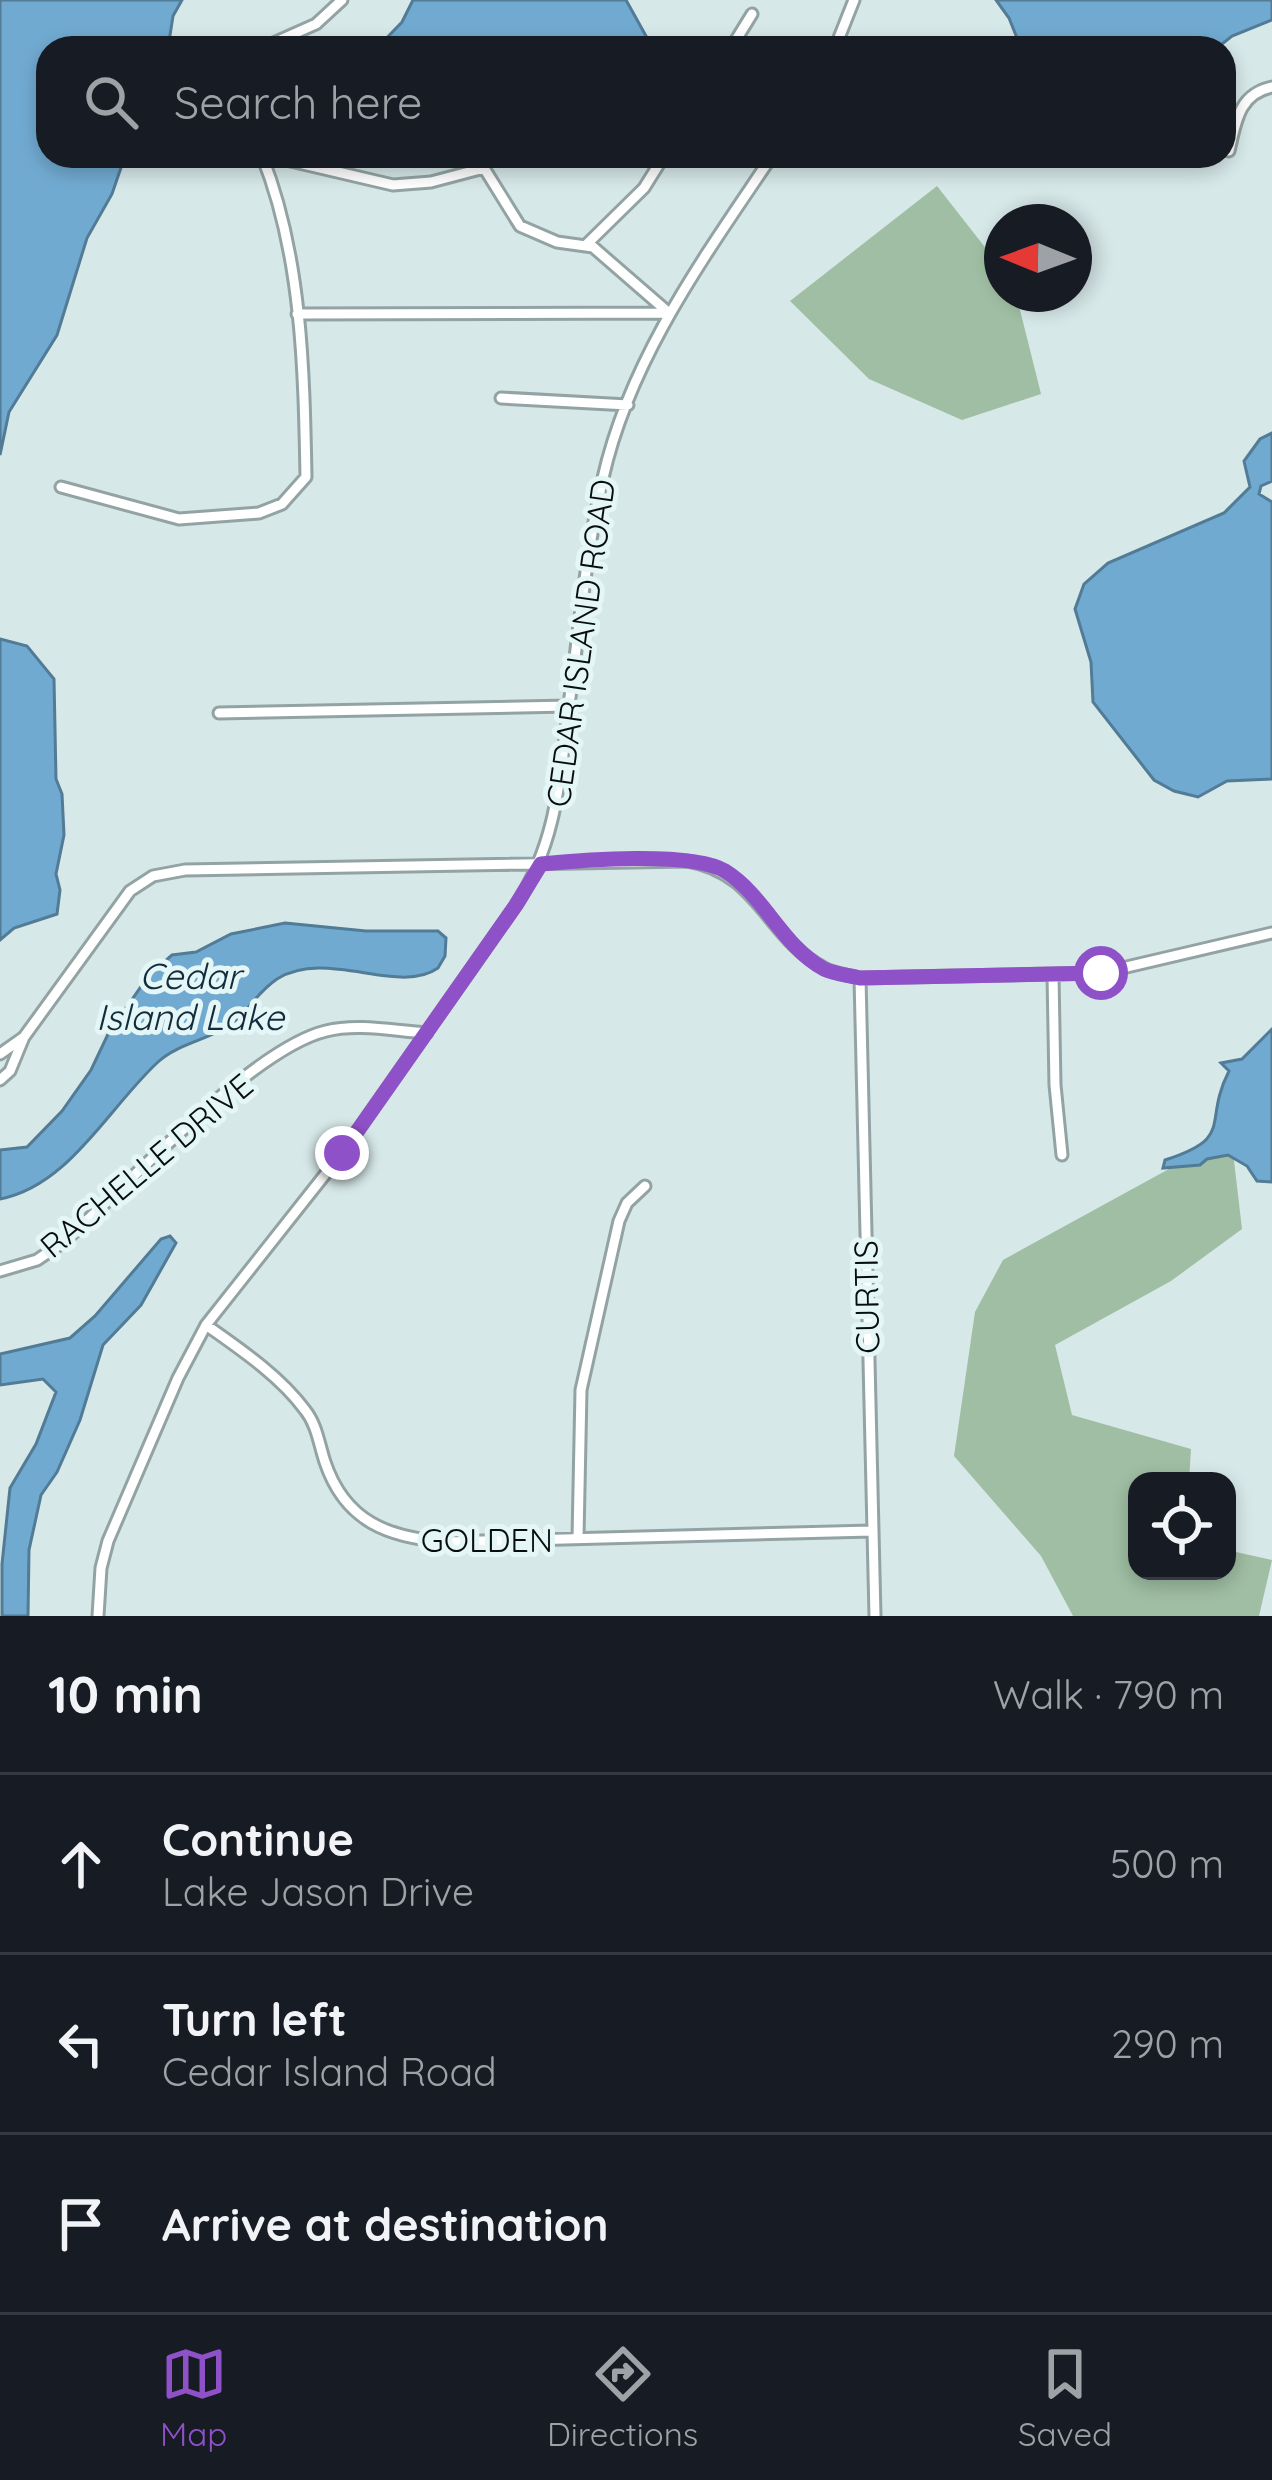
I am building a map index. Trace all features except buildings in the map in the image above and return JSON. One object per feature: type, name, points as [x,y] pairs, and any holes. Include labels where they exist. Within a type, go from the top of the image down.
[{"type":"street","points":[[289,36],[316,24],[342,0]]},
{"type":"street","points":[[840,36],[854,0]]},
{"type":"street","points":[[738,36],[752,14]]},
{"type":"street","points":[[1236,125],[1241,107],[1252,93],[1272,87]]},
{"type":"street","points":[[61,487],[179,519],[259,513],[282,504],[306,477],[298,314],[269,168]]},
{"type":"street","points":[[319,168],[393,185],[431,182],[458,171],[484,168],[520,226],[556,242],[587,244],[669,313]]},
{"type":"street","points":[[587,244],[644,188],[656,168]]},
{"type":"street","name":"CEDAR ISLAND ROAD","points":[[98,1616],[108,1540],[206,1325],[334,1165],[541,864],[554,824],[602,485],[628,405],[669,313],[764,168]]},
{"type":"street","points":[[298,314],[669,313]]},
{"type":"street","points":[[501,398],[628,405]]},
{"type":"street","points":[[219,712],[569,706]]},
{"type":"street","points":[[0,1080],[10,1071],[24,1036],[122,901],[139,883],[185,869],[668,860],[707,864],[747,890],[788,940],[825,969],[860,978],[1101,973],[1272,933]]},
{"type":"street","points":[[1053,975],[1061,1155]]},
{"type":"street","name":"CURTIS","points":[[860,978],[874,1616]]},
{"type":"street","name":"RACHELLE DRIVE","points":[[0,1271],[38,1260],[62,1243],[219,1100],[295,1044],[340,1029],[427,1033]]},
{"type":"street","points":[[0,1054],[24,1036]]},
{"type":"street","points":[[578,1538],[581,1390],[619,1221],[627,1203],[645,1186]]},
{"type":"street","name":"GOLDEN","points":[[206,1325],[285,1386],[308,1413],[334,1484],[372,1526],[404,1539],[447,1542],[872,1531]]},
{"type":"green space","points":[[937,186],[984,246],[984,312],[1020,312],[1041,394],[962,420],[869,379],[790,301]]},
{"type":"green space","points":[[1231,1135],[1242,1229],[1171,1281],[1055,1345],[1072,1415],[1191,1449],[1190,1472],[1128,1472],[1128,1580],[1236,1580],[1236,1552],[1272,1560],[1259,1616],[1073,1616],[1041,1556],[954,1456],[975,1312],[1003,1260]]},
{"type":"water","points":[[0,0],[182,0],[170,36],[36,36],[36,168],[121,168],[87,238],[57,335],[9,412],[0,455]]},
{"type":"water","points":[[413,0],[626,0],[646,36],[389,36]]},
{"type":"water","points":[[996,0],[1272,0],[1272,20],[1232,36],[1016,36]]},
{"type":"water","points":[[1272,433],[1272,481],[1261,486],[1259,494],[1272,502],[1272,779],[1227,781],[1198,797],[1154,780],[1093,702],[1091,662],[1075,609],[1084,584],[1108,563],[1224,513],[1250,487],[1244,461],[1260,439]]},
{"type":"water","name":"Cedar Island Lake","points":[[0,639],[27,646],[54,679],[56,779],[62,794],[64,835],[56,874],[57,914],[14,928],[0,940]]},
{"type":"water","name":"Cedar Island Lake","points":[[285,923],[366,931],[438,931],[446,938],[445,956],[438,968],[422,975],[383,976],[318,968],[277,979],[231,1024],[158,1062],[47,1178],[0,1199],[0,1150],[27,1147],[62,1111],[91,1070],[109,1023],[149,975],[172,955],[196,952],[231,934]]},
{"type":"water","points":[[1272,1029],[1272,1182],[1257,1181],[1247,1166],[1228,1155],[1200,1165],[1163,1168],[1165,1160],[1209,1136],[1229,1071],[1221,1063],[1242,1059]]},
{"type":"water","points":[[170,1236],[176,1243],[141,1305],[103,1345],[80,1420],[41,1495],[29,1550],[28,1616],[2,1616],[10,1488],[36,1444],[56,1392],[43,1379],[0,1385],[0,1354],[70,1338],[161,1239]]},
{"type":"route","points":[[342,1153],[541,864],[668,860],[707,864],[747,890],[788,940],[825,969],[860,978],[1101,973]]}]
